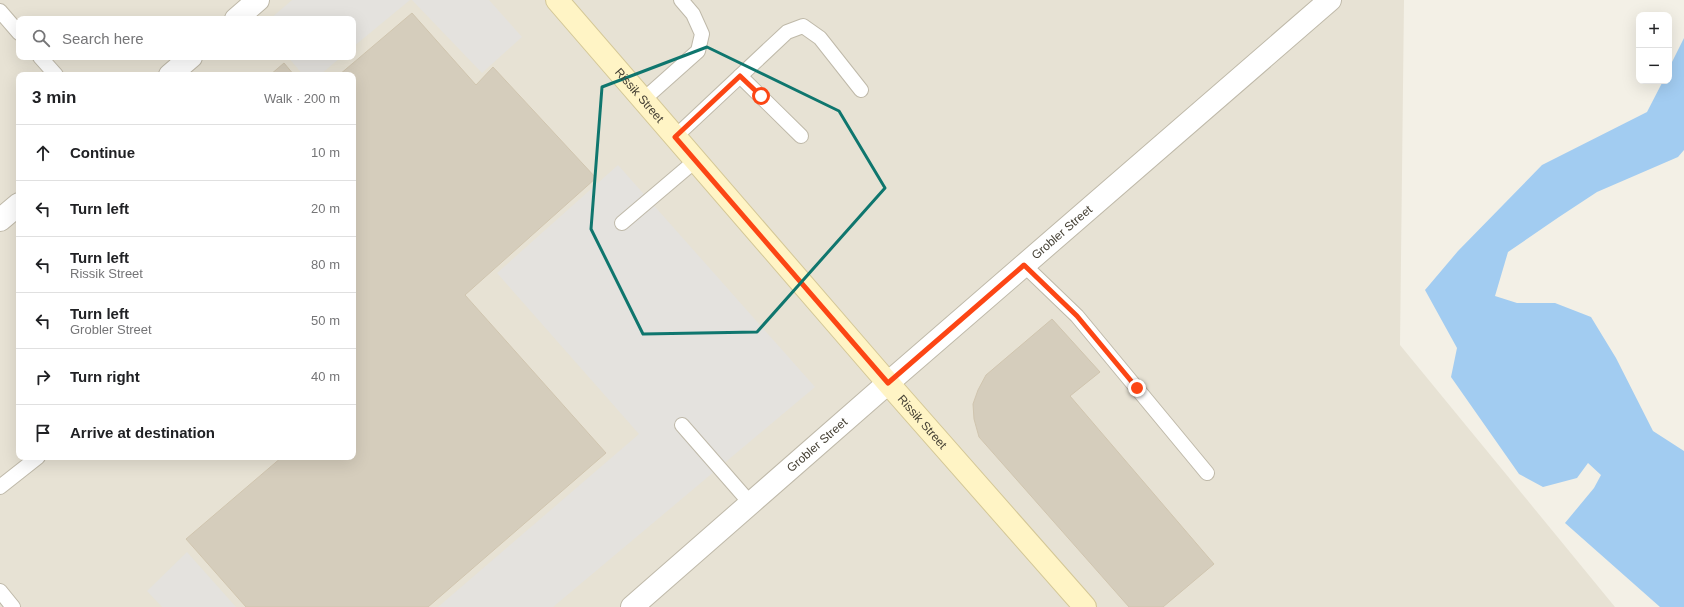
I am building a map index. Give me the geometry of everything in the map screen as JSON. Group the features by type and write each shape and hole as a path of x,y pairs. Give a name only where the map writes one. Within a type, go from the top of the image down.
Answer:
{"main road":[{"name":"Rissik Street","path":"557,0 888,383 1085,607"}],"street":[{"path":"239,16 258,0"},
{"name":"Grobler Street","path":"632,607 1330,0"},
{"path":"174,72 188,60"},
{"path":"0,220 16,207"}],"lane":[{"path":"643,100 698,51 702,34 692,14 681,0"},
{"path":"0,11 16,30"},
{"path":"675,137 787,32 803,26 820,38 860,90"},
{"path":"43,60 53,72"},
{"path":"740,76 801,136"},
{"path":"622,223 695,161"},
{"path":"1024,265 1077,316 1207,473"},
{"path":"682,425 751,504"},
{"path":"0,487 34,460"},
{"path":"0,591 13,607"}],"highlighted area":[{"path":"707,47 839,111 885,188 757,332 643,334 591,229 602,87"}],"shaded area":[{"path":"0,0 1404,0 1400,345 1615,607 0,607"},
{"path":"292,0 410,0 356,45 356,16 273,16"},
{"path":"412,0 489,0 522,37 482,73"},
{"path":"290,60 338,60 324,72 300,72"},
{"path":"618,165 815,387 553,607 438,607 639,434 497,273"},
{"path":"187,552 236,607 162,607 147,591"}],"water":[{"path":"1684,38 1684,150 1678,157 1597,192 1508,252 1495,296 1517,303 1555,303 1591,317 1616,358 1653,431 1684,451 1684,607 1660,607 1565,523 1594,488 1601,475 1588,463 1577,478 1543,487 1519,474 1451,377 1457,348 1425,290 1458,251 1542,165 1647,112 1661,84 1672,84 1672,62"}],"building":[{"path":"412,13 476,85 493,67 596,178 465,295 606,453 428,607 246,607 186,539 278,460 356,460 356,72 343,72"},
{"path":"284,63 292,72 274,72"},
{"path":"1052,319 1100,372 1070,396 1214,564 1163,607 1129,607 979,437 974,419 973,404 986,375"}],"route":[{"path":"761,96 740,76 675,137 888,383 1024,265 1077,316 1137,388"}]}
